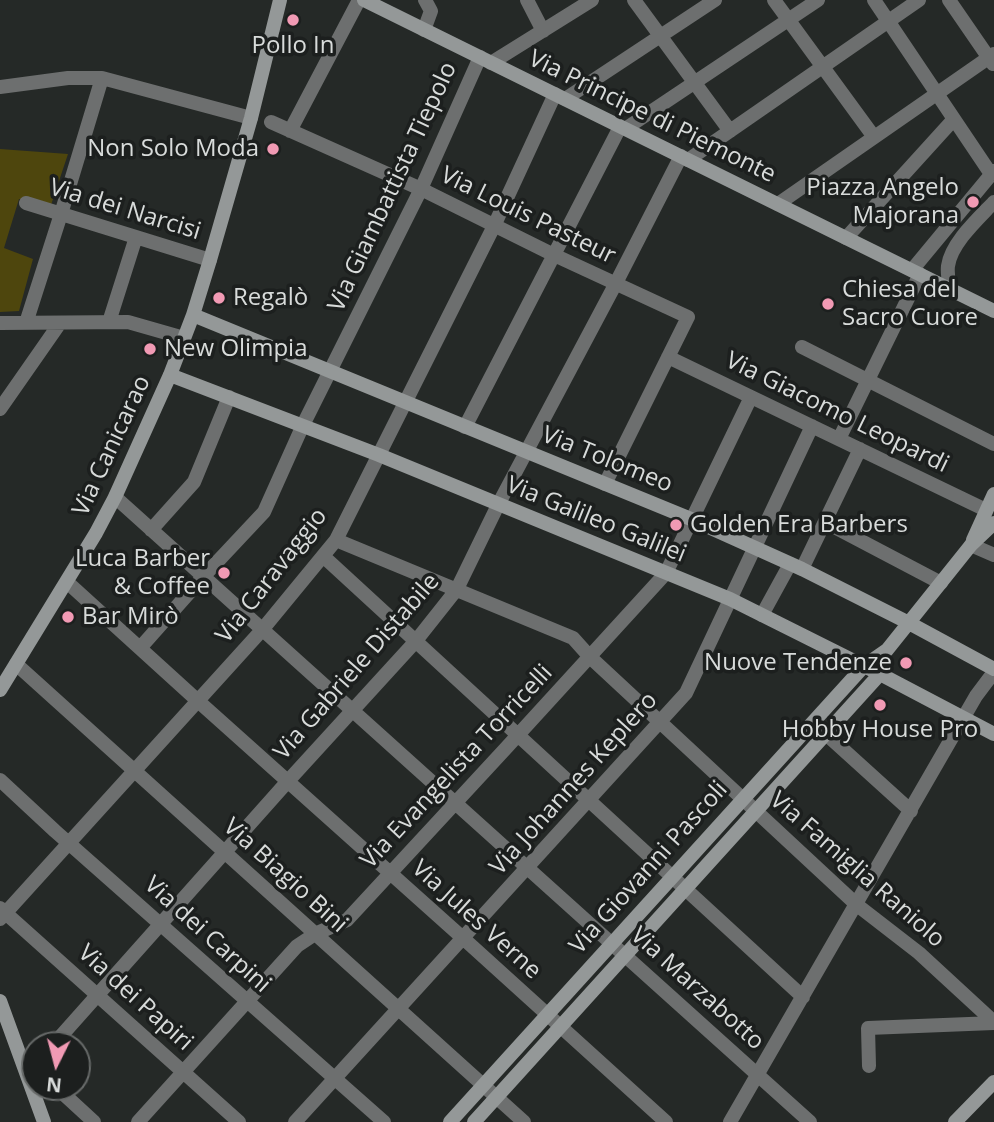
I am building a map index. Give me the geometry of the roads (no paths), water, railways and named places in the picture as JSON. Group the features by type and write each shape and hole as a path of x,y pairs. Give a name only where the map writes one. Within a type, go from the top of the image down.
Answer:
{"street":[{"name":"Via Canicarao","path":"0,690 68,582 115,498 170,375 210,260 251,118 280,0"},
{"path":"424,30 431,11 425,0"},
{"path":"527,0 542,31"},
{"path":"486,60 542,31 592,0"},
{"path":"634,0 730,131"},
{"path":"560,97 715,0"},
{"path":"774,0 874,137"},
{"path":"465,427 623,128 818,0"},
{"path":"839,439 916,272 990,169 874,0"},
{"path":"685,158 730,131 919,0"},
{"path":"778,204 992,59 949,0"},
{"path":"289,131 370,1"},
{"name":"Via Principe di Piemonte","path":"370,1 994,311"},
{"name":"Via Giambattista Tiepolo","path":"140,648 264,512 303,425 486,60"},
{"path":"0,87 68,78 102,78 251,118"},
{"path":"26,323 102,78"},
{"name":"Via Caravaggio","path":"2,913 262,630 336,540 560,97"},
{"path":"846,238 954,119"},
{"name":"Via Louis Pasteur","path":"271,122 688,317 668,357"},
{"name":"Via Gabriele Distabile","path":"65,1031 415,642 457,589 526,451 685,158"},
{"path":"950,289 948,265 956,247 964,234 994,202"},
{"name":"Via dei Narcisi","path":"26,203 210,260"},
{"path":"108,322 136,237"},
{"name":"Via Tolomeo","path":"193,315 691,519 796,566 909,623 994,671"},
{"path":"0,323 128,322 184,338"},
{"path":"0,409 60,323"},
{"path":"802,346 994,444"},
{"path":"605,484 668,357"},
{"name":"Via Giacomo Leopardi","path":"668,357 986,510"},
{"name":"Via Galileo Galilei","path":"170,375 379,455 730,599 994,734"},
{"path":"151,530 194,481 229,397"},
{"name":"Via Evangelista Torricelli","path":"138,1122 297,946 315,934 346,920 666,573 751,397"},
{"name":"Via Johannes Keplero","path":"295,1122 686,693 812,426"},
{"path":"762,615 825,522 860,449"},
{"path":"994,494 971,545 994,555"},
{"name":"Via Marzabotto","path":"115,498 810,1122"},
{"path":"825,522 941,583"},
{"name":"Via Giovanni Pascoli","path":"450,1122 864,666 887,650 971,545 994,523"},
{"name":"Via Famiglia Raniolo","path":"336,540 573,638 755,812 857,905 919,953 994,1022"},
{"path":"323,556 803,997"},
{"name":"Via Jules Verne","path":"68,582 666,1122"},
{"name":"Via Giovanni Pascoli","path":"474,1122 880,674 887,650"},
{"name":"Via Biagio Bini","path":"16,664 524,1122"},
{"path":"730,1122 976,696 994,671"},
{"path":"826,734 911,811"},
{"name":"Via dei Carpini","path":"0,780 384,1122"},
{"name":"Via dei Papiri","path":"2,913 239,1122"},
{"path":"0,1001 21,1045"},
{"path":"869,1066 868,1028 994,1022"},
{"path":"955,1122 994,1083"},
{"path":"39,1101 44,1122"},
{"path":"71,1101 94,1122"}],"place":[{"name":"Pollo In","path":"293,20"},
{"name":"Non Solo Moda","path":"273,149"},
{"name":"Piazza Angelo Majorana","path":"973,202"},
{"name":"Regalò","path":"219,298"},
{"name":"Chiesa del Sacro Cuore","path":"828,304"},
{"name":"New Olimpia","path":"150,349"},
{"name":"Golden Era Barbers","path":"676,525"},
{"name":"Luca Barber & Coffee","path":"224,573"},
{"name":"Bar Mirò","path":"68,617"},
{"name":"Nuove Tendenze","path":"906,663"},
{"name":"Hobby House Pro","path":"880,705"}]}
